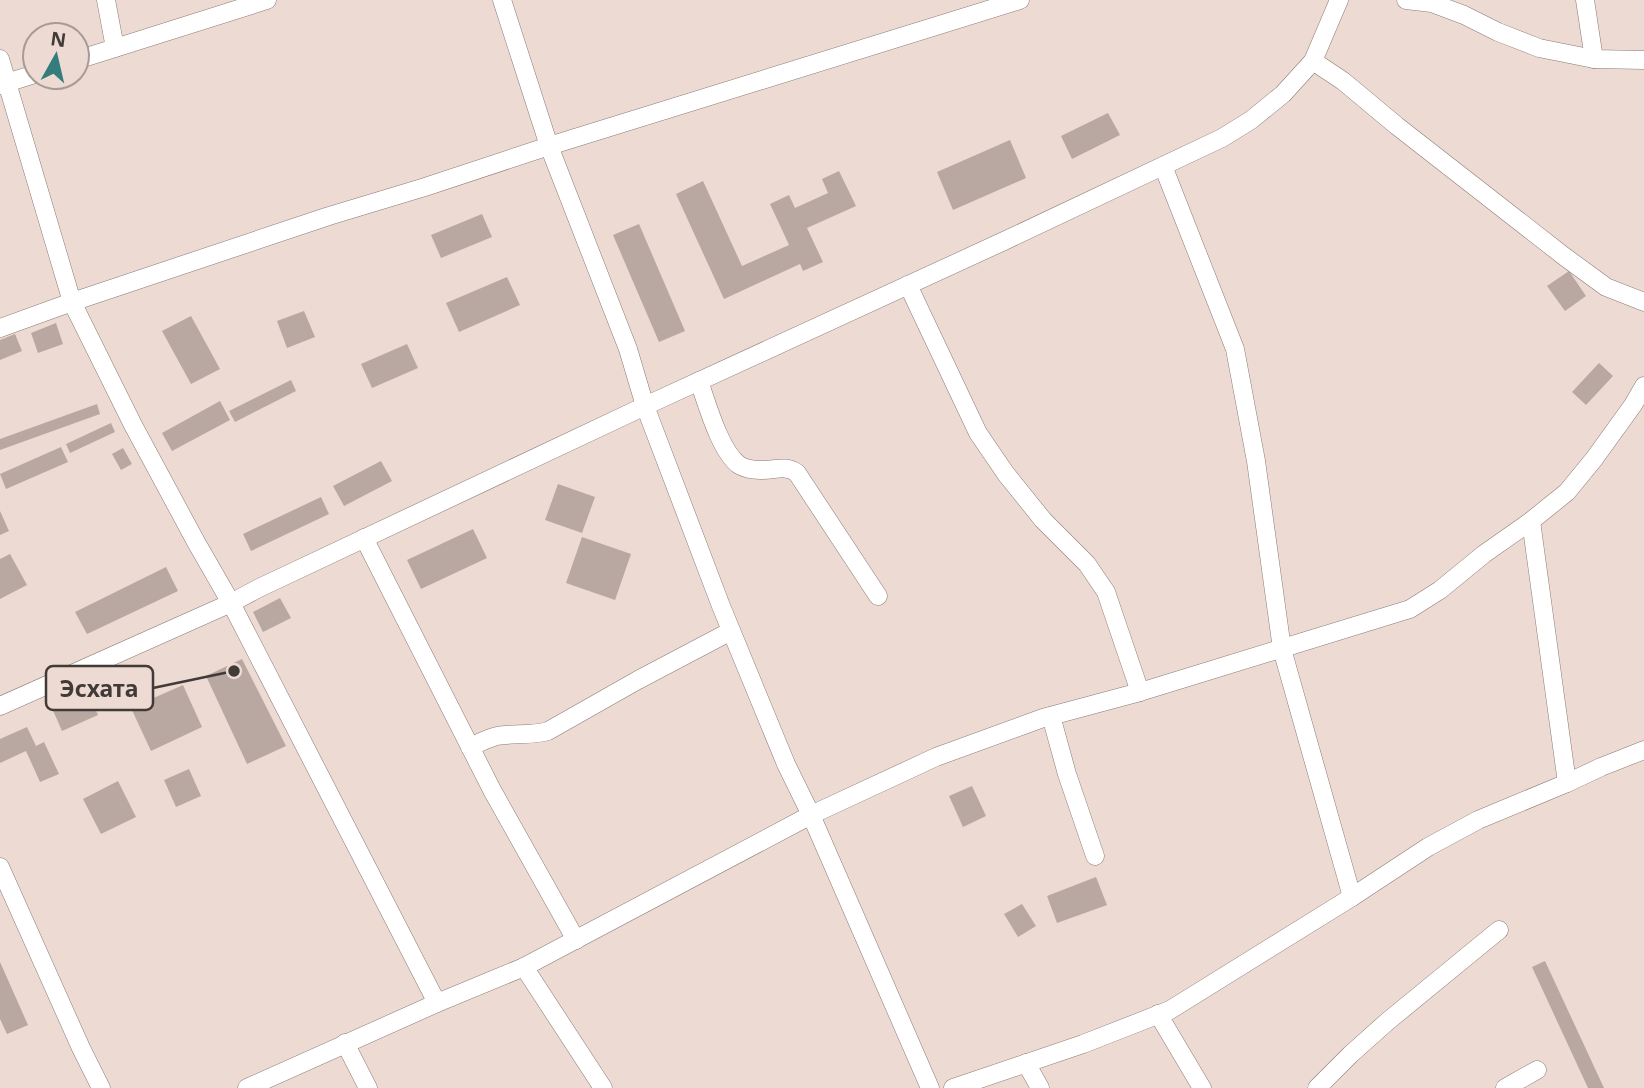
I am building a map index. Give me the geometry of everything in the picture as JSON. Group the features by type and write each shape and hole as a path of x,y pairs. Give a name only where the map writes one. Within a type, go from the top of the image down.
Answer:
{"street":[{"path":"106,0 115,48"},
{"path":"91,56 267,0"},
{"path":"502,0 549,146 628,349 645,406 731,632 786,764 811,815 930,1088"},
{"path":"0,328 329,216 1017,0"},
{"path":"0,706 231,603 645,406 1222,138 1251,120 1283,94 1313,61 1339,0"},
{"path":"1405,0 1432,3 1539,48 1594,59 1644,60"},
{"path":"1585,0 1594,59"},
{"path":"0,59 4,84 72,302 133,425 231,603 437,1003"},
{"path":"1313,61 1343,81 1397,126 1606,287 1644,302"},
{"path":"4,84 21,79"},
{"path":"1163,166 1235,349 1256,461 1282,649 1352,897"},
{"path":"908,285 978,433 1013,484 1043,520 1087,564 1106,592 1140,692"},
{"path":"699,381 730,456 747,469 764,471 781,467 797,473 878,596"},
{"path":"247,1088 524,967 811,815 936,757 1051,716 1140,692 1410,609 1440,590 1567,492 1602,448 1644,386"},
{"path":"1531,521 1567,783"},
{"path":"364,538 492,790 576,940"},
{"path":"470,747 495,736 536,735 548,731 731,632"},
{"path":"1051,716 1067,774 1095,856"},
{"path":"953,1088 1083,1044 1170,1010 1428,847 1478,820 1644,750"},
{"path":"0,867 101,1088"},
{"path":"1317,1088 1388,1021 1499,930"},
{"path":"524,967 603,1088"},
{"path":"1158,1014 1202,1088"},
{"path":"345,1044 368,1088"},
{"path":"1026,1063 1040,1088"},
{"path":"1512,1086 1537,1070"}],"building":[{"path":"1108,113 1120,135 1072,159 1061,136"},
{"path":"1010,140 1026,178 953,210 937,172"},
{"path":"839,171 856,206 807,228 823,262 803,271 800,264 724,299 676,194 703,181 742,266 789,245 770,204 789,195 795,208 828,193 822,179"},
{"path":"482,214 492,237 441,258 431,235"},
{"path":"639,224 685,331 659,342 613,235"},
{"path":"1569,271 1586,296 1565,311 1547,286"},
{"path":"507,277 520,305 459,332 446,303"},
{"path":"304,311 315,337 287,348 277,321"},
{"path":"191,316 220,369 191,384 162,331"},
{"path":"56,323 63,344 38,353 31,333"},
{"path":"15,334 22,351 0,360 0,340"},
{"path":"407,344 418,368 372,388 361,364"},
{"path":"1599,363 1613,376 1586,405 1572,392"},
{"path":"291,380 296,391 235,422 229,411"},
{"path":"220,401 230,420 172,451 162,433"},
{"path":"97,404 100,414 0,450 0,439"},
{"path":"111,423 115,432 70,453 66,444"},
{"path":"61,447 68,462 6,489 0,474"},
{"path":"123,448 132,464 121,470 112,454"},
{"path":"381,461 392,481 344,506 333,486"},
{"path":"558,484 595,497 582,533 545,520"},
{"path":"321,497 329,514 251,551 243,534"},
{"path":"0,511 9,531 0,535"},
{"path":"473,529 487,558 421,589 407,560"},
{"path":"582,537 631,554 615,600 566,583"},
{"path":"10,554 27,585 0,599 0,559"},
{"path":"166,567 178,591 87,634 75,612"},
{"path":"280,598 291,618 263,632 253,612"},
{"path":"242,659 286,746 247,764 206,676"},
{"path":"84,684 98,715 62,731 48,699"},
{"path":"183,685 202,727 151,751 131,708"},
{"path":"27,727 36,746 44,742 59,774 40,782 26,751 0,763 0,739"},
{"path":"189,769 201,796 176,807 164,780"},
{"path":"118,781 136,817 101,834 83,799"},
{"path":"972,786 986,816 963,827 949,796"},
{"path":"1096,877 1107,905 1057,923 1047,896"},
{"path":"1022,904 1036,926 1018,937 1004,914"},
{"path":"1545,961 1604,1088 1588,1088 1532,967"},
{"path":"0,962 28,1025 7,1034 0,1019"}],"place":[{"name":"Эсхата","path":"234,671"}]}
